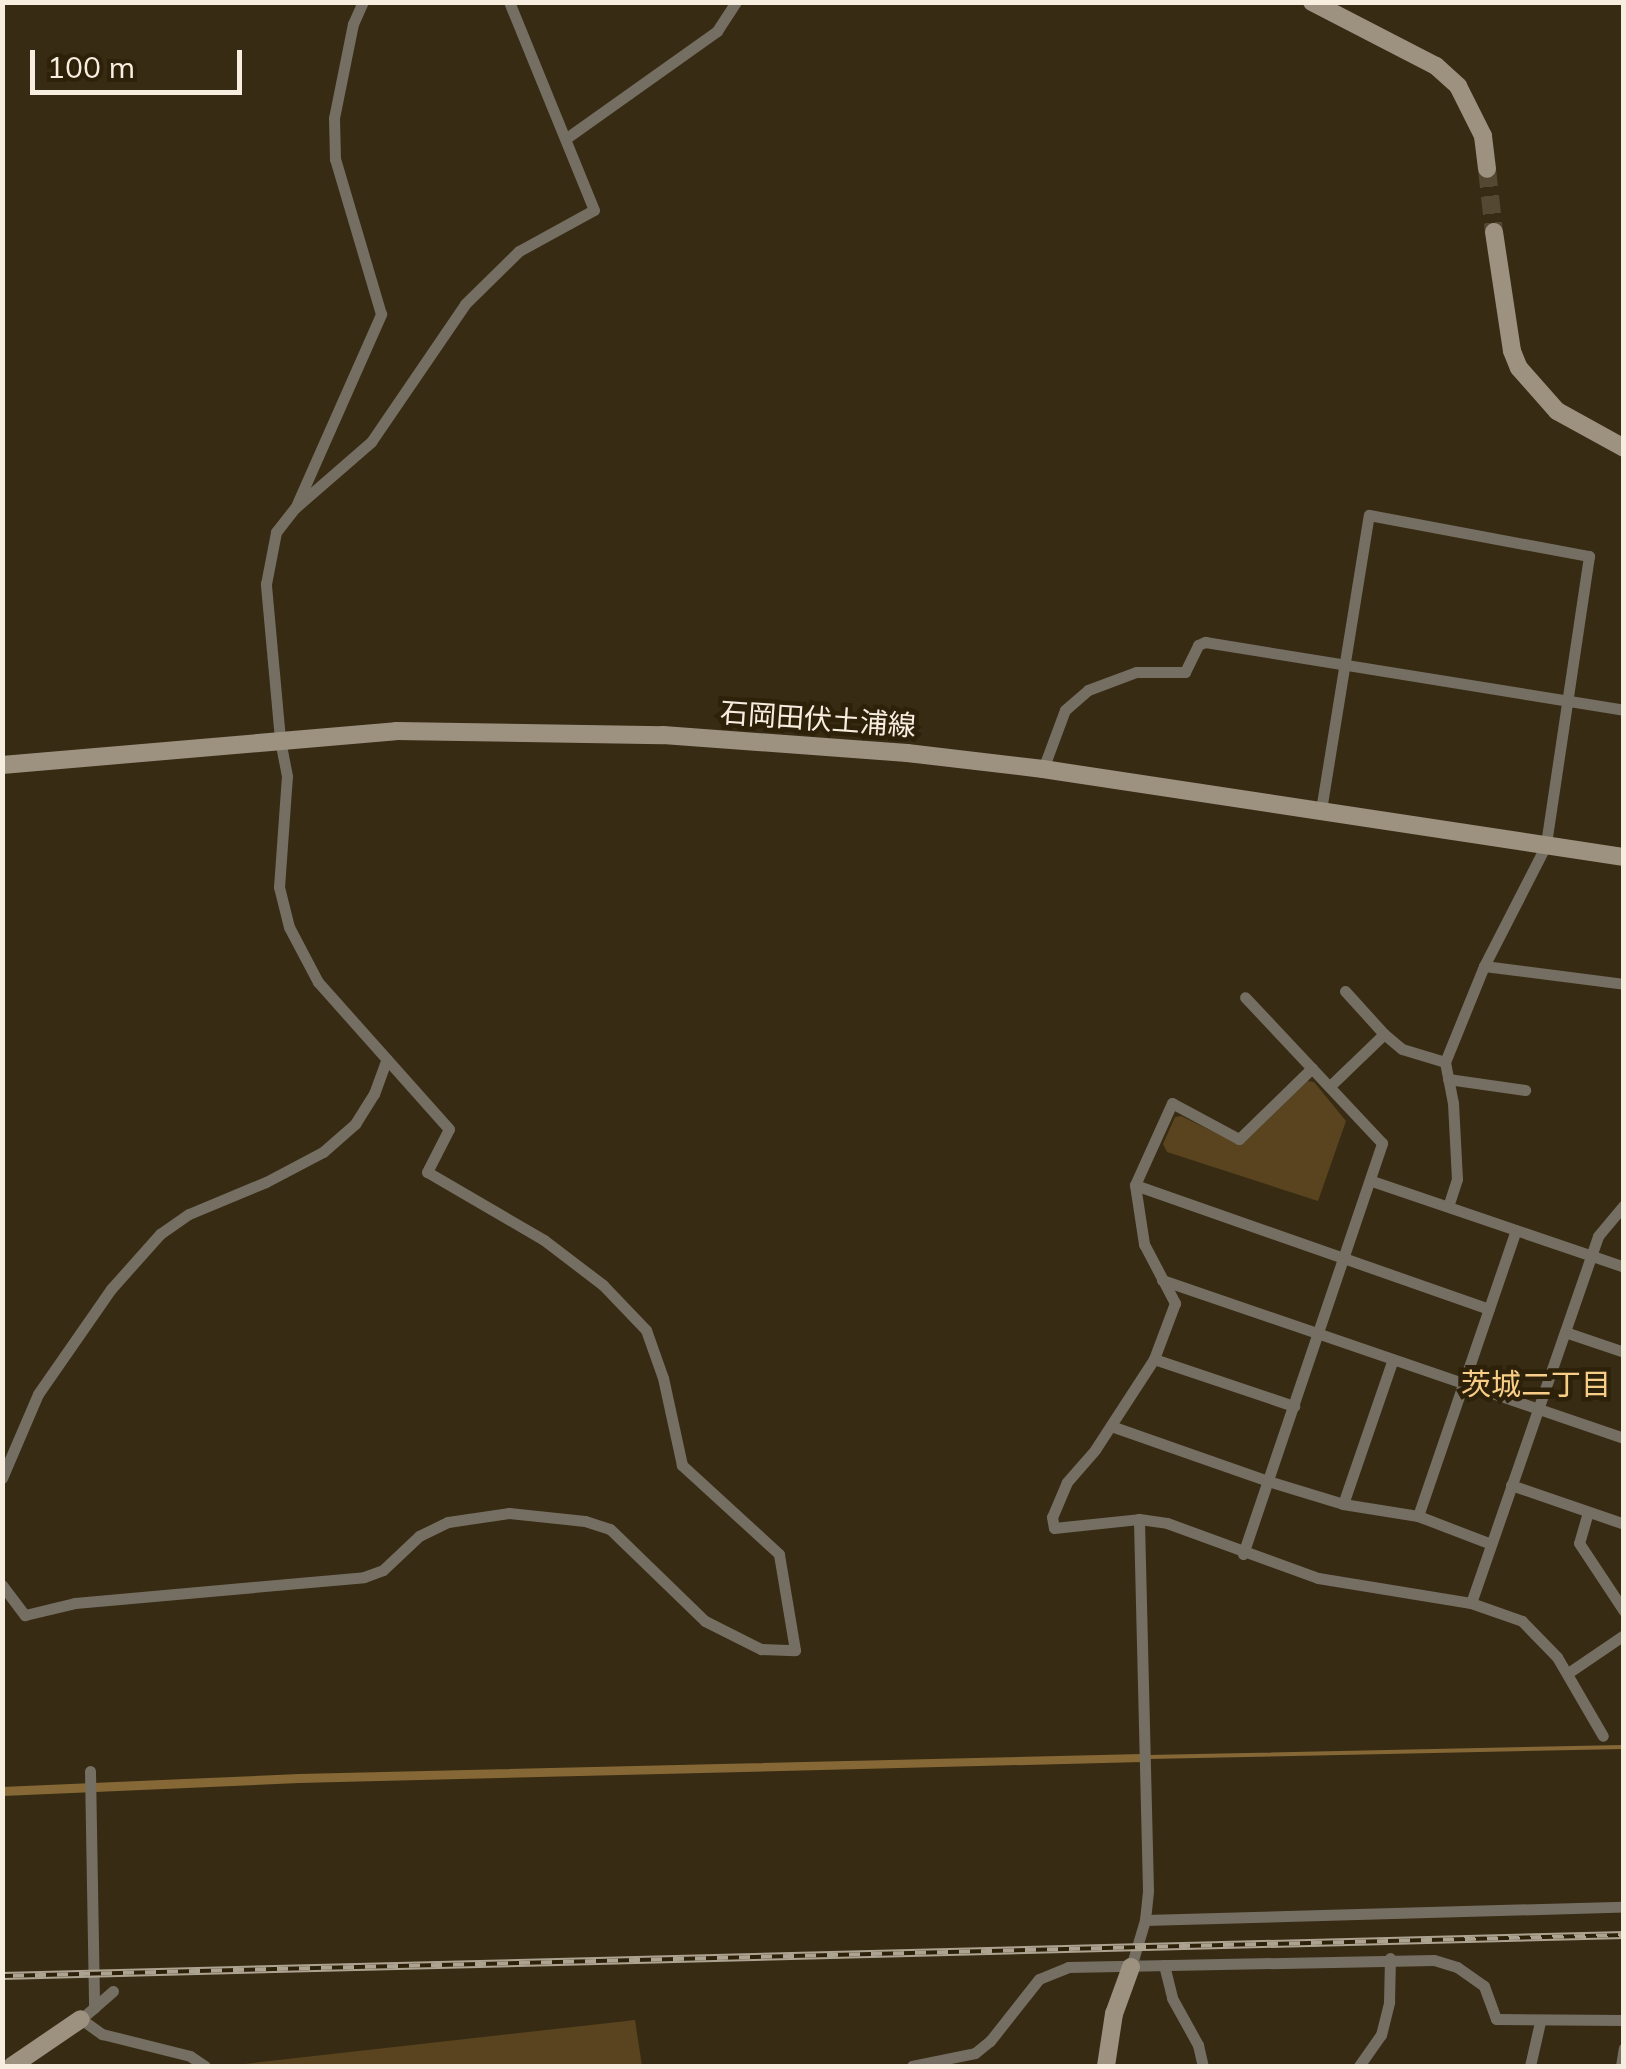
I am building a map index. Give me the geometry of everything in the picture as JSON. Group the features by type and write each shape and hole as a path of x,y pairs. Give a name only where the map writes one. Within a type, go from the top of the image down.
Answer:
{"main road":[{"path":"1312,2 1436,66 1458,86 1480,126 1487,169"},
{"path":"1494,232 1512,351 1519,368 1557,411 1624,448"},
{"name":"石岡田伏土浦線","path":"2,765 396,731 663,736 906,752 1624,857"},
{"path":"1106,2066 1114,2014 1131,1968"},
{"path":"12,2066 87,2014"}],"street":[{"path":"295,508 381,314 335,160 334,118 353,24 363,2"},
{"path":"2,1585 24,1615 75,1603 364,1577 383,1570 420,1536 448,1522 509,1513 585,1521 610,1529 705,1621 761,1649 794,1650 779,1554 682,1465 663,1378 646,1330 603,1285 544,1240 427,1172 449,1129 318,982 289,927 279,886 288,776 280,739 266,584 276,532 295,508 371,442 465,304 518,251 594,210 510,2"},
{"path":"568,138 717,31 736,2"},
{"path":"1321,810 1369,514 1590,556 1546,846 1484,966 1445,1062 1458,1179 1448,1206"},
{"path":"1043,770 1065,710 1088,690 1136,672 1186,672 1198,645 1206,642 1624,710"},
{"path":"1484,966 1624,984"},
{"path":"1345,992 1402,1049 1445,1062"},
{"path":"1243,1554 1382,1143 1246,996"},
{"path":"1330,1086 1384,1034"},
{"path":"2,1478 38,1394 111,1289 160,1234 189,1214 266,1182 323,1152 356,1124 374,1094 387,1059"},
{"path":"1312,1068 1238,1138 1172,1104 1135,1185 1144,1244 1175,1304 1154,1359 1067,1482 1052,1516 1054,1528 1139,1519 1168,1523 1243,1554 1318,1578 1472,1603 1522,1620 1543,1638 1568,1673 1603,1736"},
{"path":"1448,1078 1525,1090"},
{"path":"1372,1181 1624,1267"},
{"path":"1135,1185 1489,1310"},
{"path":"1472,1603 1591,1256 1608,1221 1624,1205"},
{"path":"1418,1516 1516,1230"},
{"path":"1162,1280 1624,1438"},
{"path":"1565,1332 1624,1352"},
{"path":"1154,1359 1294,1406"},
{"path":"1343,1504 1393,1360"},
{"path":"1110,1426 1268,1481 1343,1504 1418,1516 1491,1544"},
{"path":"1512,1484 1624,1524"},
{"path":"1588,1512 1579,1543 1624,1611"},
{"path":"1131,1968 1145,1920 1146,1776 1139,1519"},
{"path":"1568,1673 1624,1635"},
{"path":"90,1775 87,2014 102,2034 190,2056 206,2066"},
{"path":"1145,1920 1624,1907"},
{"path":"1359,2066 1381,2034 1389,2002 1390,1958"},
{"path":"912,2066 975,2053 1039,1979 1068,1967 1434,1960 1457,1967 1484,1986 1496,2018 1540,2022 1624,2020"},
{"path":"1164,1966 1172,1998 1198,2046 1203,2066"},
{"path":"87,2014 113,1990"},
{"path":"1530,2066 1540,2022"},
{"path":"1621,2066 1624,2048"}],"shaded area":[{"path":"1307,1081 1314,1082 1346,1121 1318,1201 1167,1152 1163,1144 1175,1117 1181,1116 1241,1145"},
{"path":"1142,1754 1143,1762 299,1783 3,1796 2,1787 299,1774"},
{"path":"635,2020 642,2066 226,2066"}],"waterway":[{"path":"1148,1757 1624,1747"}],"tunnel":[{"path":"1487,169 1494,232"}],"railway":[{"path":"2,1976 1624,1935"}],"district":[{"name":"茨城二丁目","path":"1536,1384"}]}
